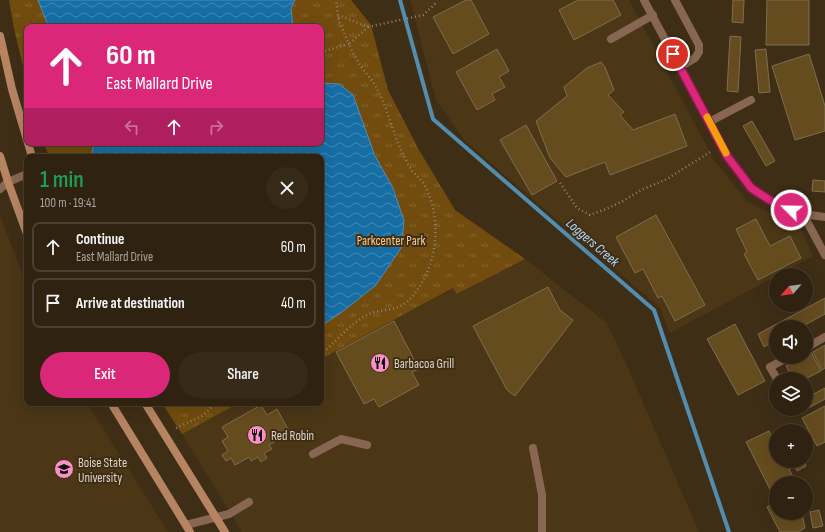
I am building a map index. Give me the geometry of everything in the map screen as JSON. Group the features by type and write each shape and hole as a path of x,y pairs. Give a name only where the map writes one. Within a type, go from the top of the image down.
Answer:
{"main road":[{"path":"0,36 12,89 24,131"},
{"path":"0,156 4,182 24,227"},
{"path":"113,406 188,529"},
{"path":"147,406 225,532"}],"street":[{"path":"644,0 727,156 751,188 779,206 803,214 825,217"},
{"path":"675,0 699,45 699,52 695,58 680,67"},
{"path":"611,39 653,15"},
{"path":"709,122 751,100"},
{"path":"0,189 4,182 24,175"},
{"path":"803,214 825,255"},
{"path":"813,344 825,337"},
{"path":"773,372 770,367 776,364"},
{"path":"314,454 341,439 367,444"},
{"path":"533,448 542,495 542,532"},
{"path":"188,529 216,517 228,514 249,502"}],"path":[{"path":"324,352 364,316 381,310 402,306 408,302 417,291 428,269 433,254 435,238 435,221 427,188 410,168 378,89 360,65 340,26 336,0"},
{"path":"324,51 349,44 368,27 423,15 436,3"},
{"path":"338,17 342,16 368,27"},
{"path":"560,183 577,208 590,215 606,209 641,190 667,179 710,152"},
{"path":"176,428 202,416 213,406"}],"shaded area":[{"path":"410,0 629,0 714,160 747,201 801,230 813,256 791,268 769,268 769,280 670,333 660,308 464,140 436,100"},
{"name":"Boise State University","path":"0,216 24,277 24,406 89,406 168,532 0,532"},
{"path":"525,259 607,323 699,532 242,532 182,434 233,406 324,406 324,357 454,288 458,294"}],"green space":[{"name":"Parkcenter Park","path":"9,0 351,0 371,25 388,90 419,150 455,210 525,259 457,294 453,288 324,357 324,154 48,154 45,146 324,146 324,24 24,24 24,71"},
{"path":"164,406 233,406 182,434"}],"water":[{"path":"38,0 295,0 291,8 293,24 47,23"},
{"path":"324,83 339,84 353,95 375,156 393,188 404,221 401,248 376,285 342,312 324,324 324,154 92,154 93,146 324,146"}],"building":[{"path":"466,0 471,0 489,34 453,54 433,17"},
{"path":"578,0 613,0 621,15 574,40 559,10"},
{"path":"733,0 744,0 743,23 732,22"},
{"path":"767,0 809,0 809,45 766,45"},
{"path":"730,36 741,37 738,92 727,91"},
{"path":"497,49 509,71 499,77 505,87 492,94 495,100 477,110 456,72"},
{"path":"766,49 770,92 759,93 755,50"},
{"path":"809,54 825,106 825,131 795,140 772,66"},
{"path":"601,62 605,67 614,90 608,95 624,112 620,115 633,130 675,114 687,146 610,175 605,162 566,177 550,158 536,121 567,96 564,87 587,68"},
{"path":"752,121 775,161 766,166 743,126"},
{"path":"526,125 557,181 532,195 500,140"},
{"path":"813,180 825,181 825,192 812,191"},
{"path":"656,215 705,305 675,321 662,296 658,298 643,269 635,273 616,237"},
{"path":"756,219 770,246 790,236 801,258 781,268 769,268 769,274 758,280 744,254 747,252 736,229"},
{"path":"548,287 560,310 573,320 515,396 507,390 473,326"},
{"path":"825,298 825,314 813,320 784,320 799,312 813,312 813,304"},
{"path":"394,321 419,369 412,372 419,385 379,407 374,399 364,404 336,352"},
{"path":"735,324 765,381 738,395 707,339"},
{"path":"769,328 769,344 764,347 758,334"},
{"path":"825,345 825,368 822,370 813,352"},
{"path":"813,356 821,371 813,375 813,372 789,372 786,366 790,364 813,364"},
{"path":"825,388 825,399 813,406 813,394"},
{"name":"Red Robin","path":"262,406 267,415 277,409 290,433 269,445 272,449 264,453 267,458 261,462 258,457 251,461 249,457 235,465 231,458 226,461 222,455 228,451 222,441 228,437 222,427"},
{"path":"825,406 825,442 817,446 813,439 813,424 805,424 802,418 806,416 813,416 813,412"},
{"path":"769,431 769,468 788,468 792,476 769,476 769,487 746,442"},
{"path":"796,468 802,468 797,471"},
{"path":"819,510 823,526 813,528 812,520 813,520 813,511"},
{"path":"774,520 803,520 805,528 798,532 780,532"}],"waterway":[{"name":"Loggers Creek","path":"400,0 433,119 654,310 729,532"}],"slow traffic":[{"path":"707,117 726,153"}],"place":[{"name":"Barbacoa Grill","path":"380,363"},
{"name":"Red Robin","path":"257,435"},
{"name":"Boise State University","path":"64,469"}],"route":[{"path":"673,54 727,156 751,188 779,206 791,210"}]}
